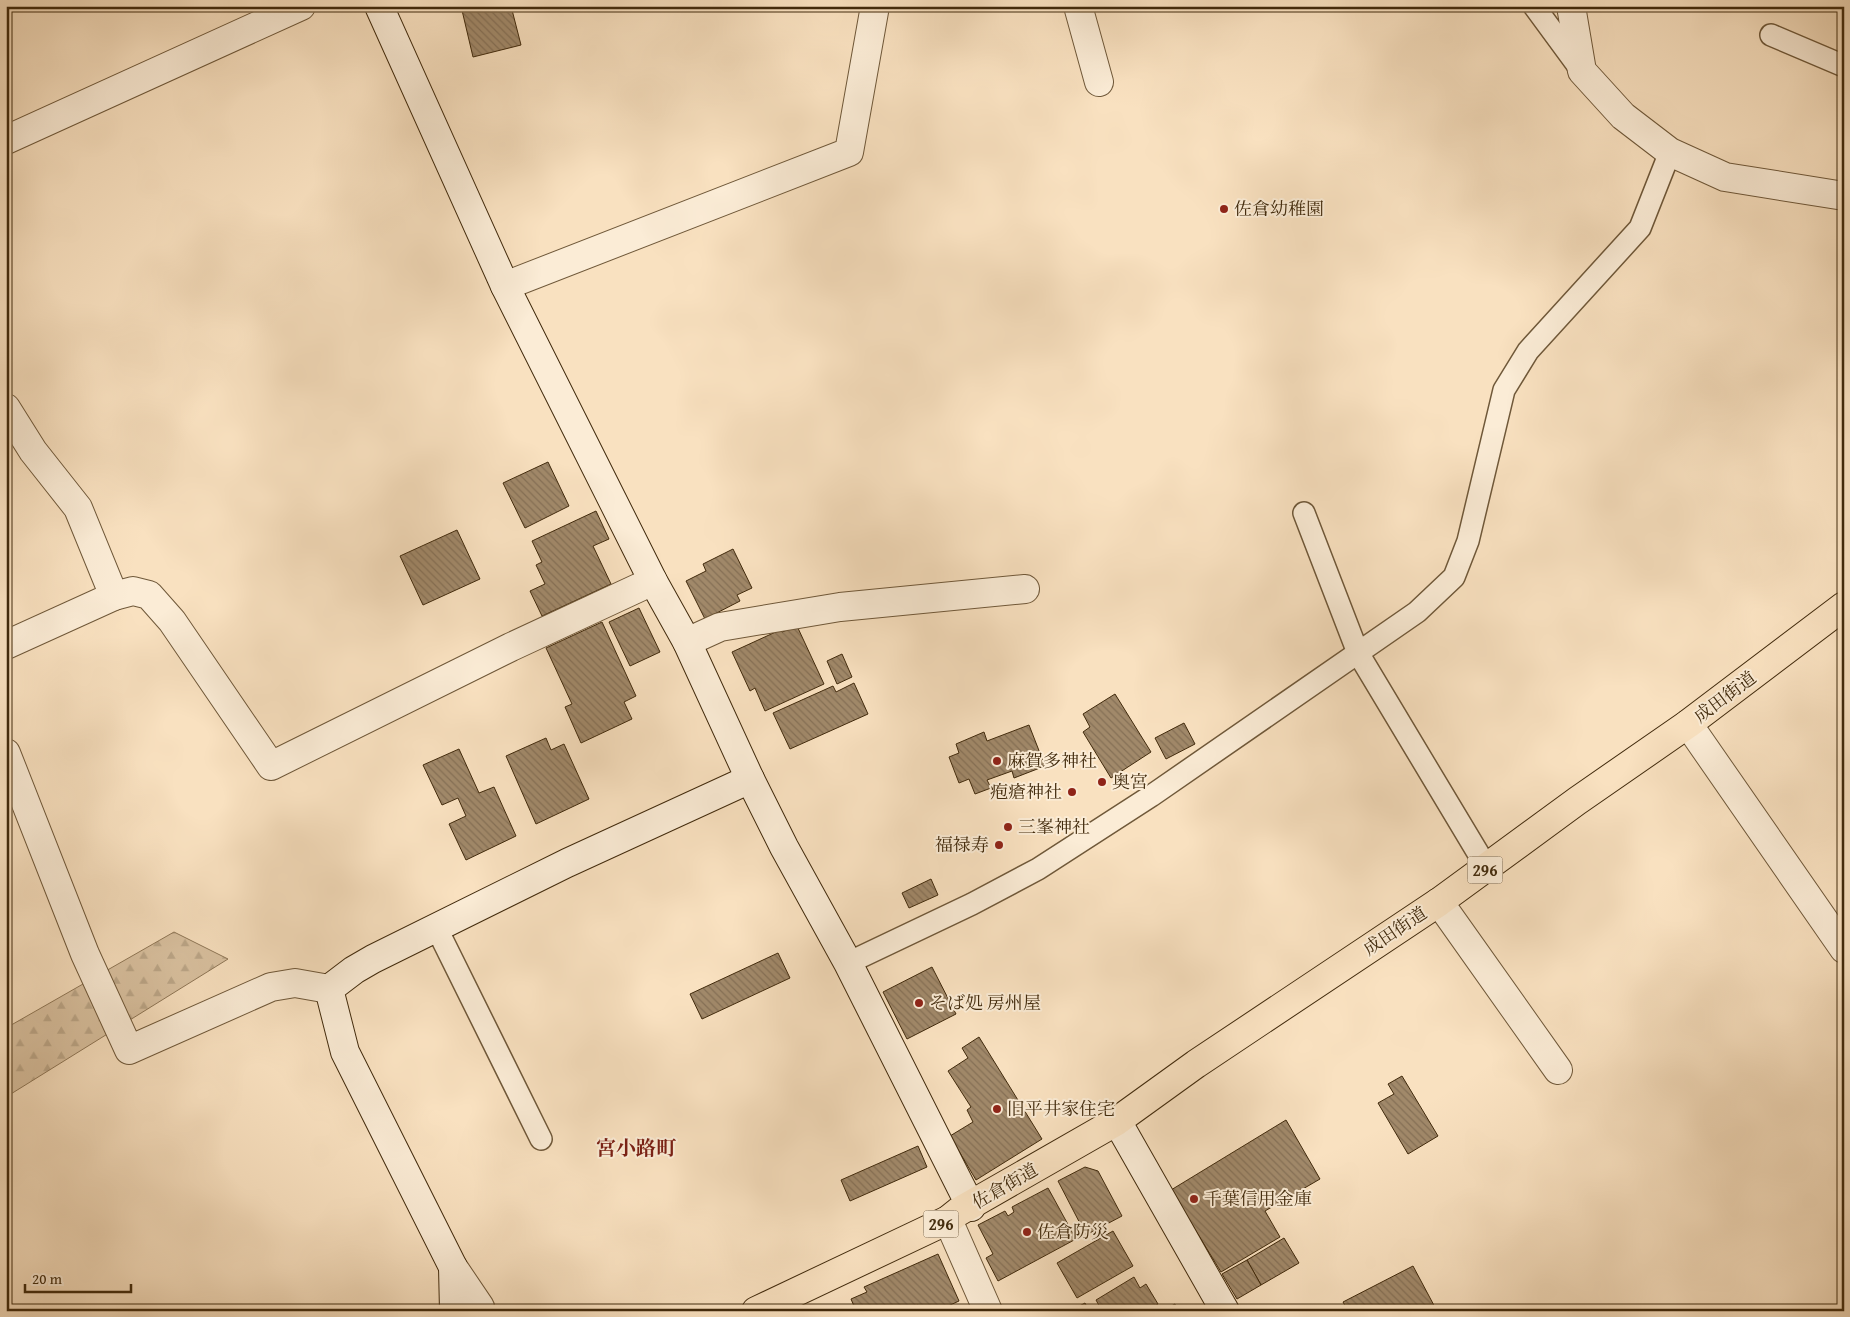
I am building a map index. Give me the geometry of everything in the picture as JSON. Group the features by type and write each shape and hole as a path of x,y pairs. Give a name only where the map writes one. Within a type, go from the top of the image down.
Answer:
{"highway":[{"name":"成田街道","path":"1117,1121 1196,1064 1487,868 1577,801 1688,724 1844,606"},
{"name":"佐倉街道","path":"756,1311 959,1213 1117,1121"}],"street":[{"path":"6,140 301,6"},
{"path":"379,6 505,286 653,581 687,642 750,779 784,847 848,963 959,1213 988,1311"},
{"path":"505,286 850,152 875,6"},
{"path":"1078,6 1099,82"},
{"path":"1571,6 1582,71 1623,116 1670,152 1725,177 1844,196"},
{"path":"6,408 33,451 78,508 114,596"},
{"path":"6,645 114,596 133,591 150,595 172,621 272,766 512,647 653,581"},
{"path":"687,642 720,627 840,607 1025,589"},
{"path":"1688,724 1844,949"},
{"path":"6,753 85,954 128,1050 271,987 296,983 329,989 354,970 567,863 750,779"},
{"path":"1439,902 1558,1070"},
{"path":"329,989 346,1052 453,1266 480,1307 480,1311"},
{"path":"1117,1121 1224,1311"},
{"path":"453,1266 454,1311"}],"lane":[{"path":"1534,6 1582,71"},
{"path":"1771,35 1844,66"},
{"path":"848,963 972,904 1038,869 1151,796 1417,612 1454,577 1468,541 1504,390 1528,351 1640,228 1670,152"},
{"path":"1304,513 1358,653 1487,868"},
{"path":"437,929 541,1139"}],"green space":[{"path":"174,932 228,959 6,1097 6,1028"}],"building":[{"path":"461,6 511,6 521,45 473,57"},
{"path":"548,462 569,506 525,528 503,483"},
{"path":"596,511 609,539 593,546 611,584 542,616 530,591 545,584 536,565 542,562 532,541"},
{"path":"457,530 480,579 423,605 400,556"},
{"path":"733,549 752,588 737,595 740,601 705,619 686,581 706,571 703,564"},
{"path":"639,608 660,652 630,666 609,622"},
{"path":"602,622 636,696 624,702 632,719 581,743 565,707 572,704 546,648"},
{"path":"797,626 824,684 765,711 755,688 750,691 732,652 780,630 782,632"},
{"path":"842,654 852,677 837,684 827,661"},
{"path":"854,683 868,714 790,749 773,713 833,686 836,692"},
{"path":"1115,694 1151,752 1111,778 1083,732 1090,727 1083,714"},
{"path":"1184,723 1195,744 1166,759 1155,738"},
{"name":"麻賀多神社","path":"1029,725 1045,766 1014,778 1012,771 987,780 991,788 975,794 969,779 959,783 949,757 959,753 956,744 984,732 987,741"},
{"path":"546,738 551,750 564,744 589,799 536,824 506,756"},
{"path":"459,749 479,793 494,787 516,836 466,860 449,824 466,816 458,798 442,805 423,765"},
{"path":"931,879 938,895 909,908 902,893"},
{"path":"778,953 790,978 702,1019 690,994"},
{"name":"そば処 房州屋","path":"932,967 956,1014 907,1039 883,992"},
{"name":"旧平井家住宅","path":"979,1037 1042,1139 976,1180 950,1136 973,1122 967,1110 971,1107 948,1071 968,1058 962,1048"},
{"path":"1402,1076 1438,1136 1408,1154 1378,1103 1394,1094 1388,1084"},
{"path":"1286,1120 1320,1179 1265,1211 1280,1237 1221,1272 1171,1190"},
{"path":"918,1146 927,1167 850,1201 841,1180"},
{"path":"1085,1167 1098,1171 1122,1216 1086,1235 1058,1181"},
{"name":"佐倉防災","path":"1048,1188 1076,1239 998,1281 986,1258 993,1254 978,1225 1005,1211 1008,1216 1014,1212 1012,1207"},
{"path":"1113,1231 1133,1266 1077,1298 1057,1263"},
{"path":"1284,1238 1299,1263 1261,1285 1247,1260"},
{"path":"938,1254 959,1301 937,1311 921,1311 918,1305 906,1311 894,1311 892,1308 887,1311 870,1311 868,1308 856,1311 851,1299 867,1292 864,1287"},
{"path":"1247,1260 1261,1285 1237,1299 1222,1274"},
{"path":"1413,1266 1437,1311 1348,1311 1343,1302"},
{"path":"1134,1277 1140,1288 1146,1284 1158,1304 1147,1311 1102,1311 1096,1300"},
{"path":"1085,1303 1089,1311 1070,1311"},
{"path":"1175,1304 1178,1311 1162,1311"}],"place":[{"name":"佐倉幼稚園","path":"1224,209"},
{"name":"麻賀多神社","path":"997,761"},
{"name":"奥宮","path":"1102,782"},
{"name":"疱瘡神社","path":"1072,792"},
{"name":"三峯神社","path":"1008,827"},
{"name":"福禄寿","path":"999,845"},
{"name":"そば処 房州屋","path":"919,1003"},
{"name":"旧平井家住宅","path":"997,1109"},
{"name":"千葉信用金庫","path":"1194,1199"},
{"name":"佐倉防災","path":"1027,1232"}],"district":[{"name":"宮小路町","path":"636,1148"}]}
